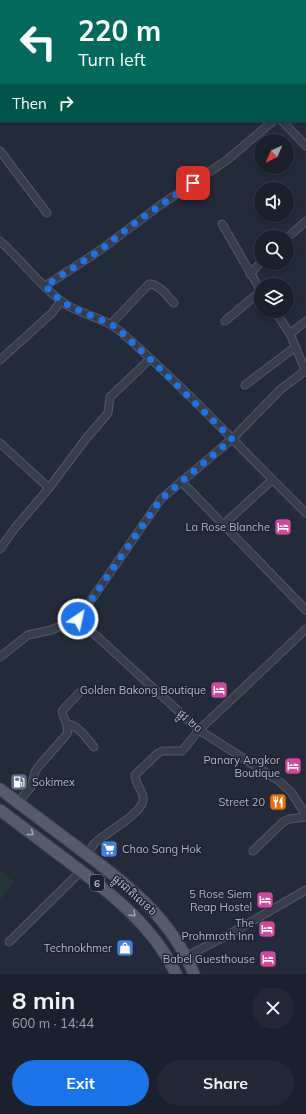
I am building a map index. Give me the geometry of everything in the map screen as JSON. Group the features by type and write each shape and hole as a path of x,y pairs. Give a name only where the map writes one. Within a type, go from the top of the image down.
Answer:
{"main road":[{"name":"ផ្លូវជាតិលេខ៦","path":"0,789 131,888 172,932 187,956 194,974"},
{"name":"ផ្លូវជាតិលេខ៦","path":"0,810 121,903 148,930 166,955 176,974"}],"street":[{"path":"45,286 99,251 159,206 227,160 272,122"},
{"path":"283,122 306,146"},
{"path":"0,151 47,213"},
{"path":"294,232 306,221"},
{"path":"222,224 254,280"},
{"path":"0,241 61,301 73,308 111,324 150,359 306,513"},
{"path":"250,274 254,270"},
{"path":"111,324 149,284 157,286 174,303"},
{"path":"225,321 254,297"},
{"path":"0,360 52,312 61,301"},
{"path":"0,657 28,636 51,630 78,619 161,499 232,439 281,389 306,371 294,348 290,334 280,318"},
{"path":"290,334 306,321"},
{"path":"245,385 294,348"},
{"path":"0,549 15,528 49,488 85,440 108,413 110,397 150,359"},
{"path":"0,443 49,488"},
{"path":"224,524 272,480"},
{"path":"181,481 306,610"},
{"name":"ផ្លូវ ២០","path":"78,619 199,730 279,781 291,792 306,816"},
{"path":"87,854 94,844 132,815 143,803 143,795 135,780 135,775 162,751 182,751 199,730 306,629"},
{"path":"18,802 31,787 38,767 67,734 69,729 68,724 62,714 62,711 78,693"},
{"path":"68,724 81,731 94,747"},
{"path":"253,851 283,822 289,819 306,816"},
{"path":"9,942 81,871"},
{"path":"187,956 228,936 306,890"}],"shaded area":[{"path":"0,870 14,882 0,900"}],"place":[{"name":"La Rose Blanche","path":"283,527"},
{"name":"Golden Bakong Boutique","path":"219,690"},
{"name":"Panary Angkor Boutique","path":"293,766"},
{"name":"Sokimex","path":"19,782"},
{"name":"Street 20","path":"278,802"},
{"name":"Chao Sang Hok","path":"109,849"},
{"name":"5 Rose Siem Reap Hostel","path":"265,900"},
{"name":"The Prohmroth Inn","path":"267,929"},
{"name":"Technokhmer","path":"125,948"},
{"name":"Babel Guesthouse","path":"268,959"}],"route":[{"path":"78,619 161,499 232,439 119,330 111,324 73,308 61,301 45,286 99,251 124,230 193,183"}]}
